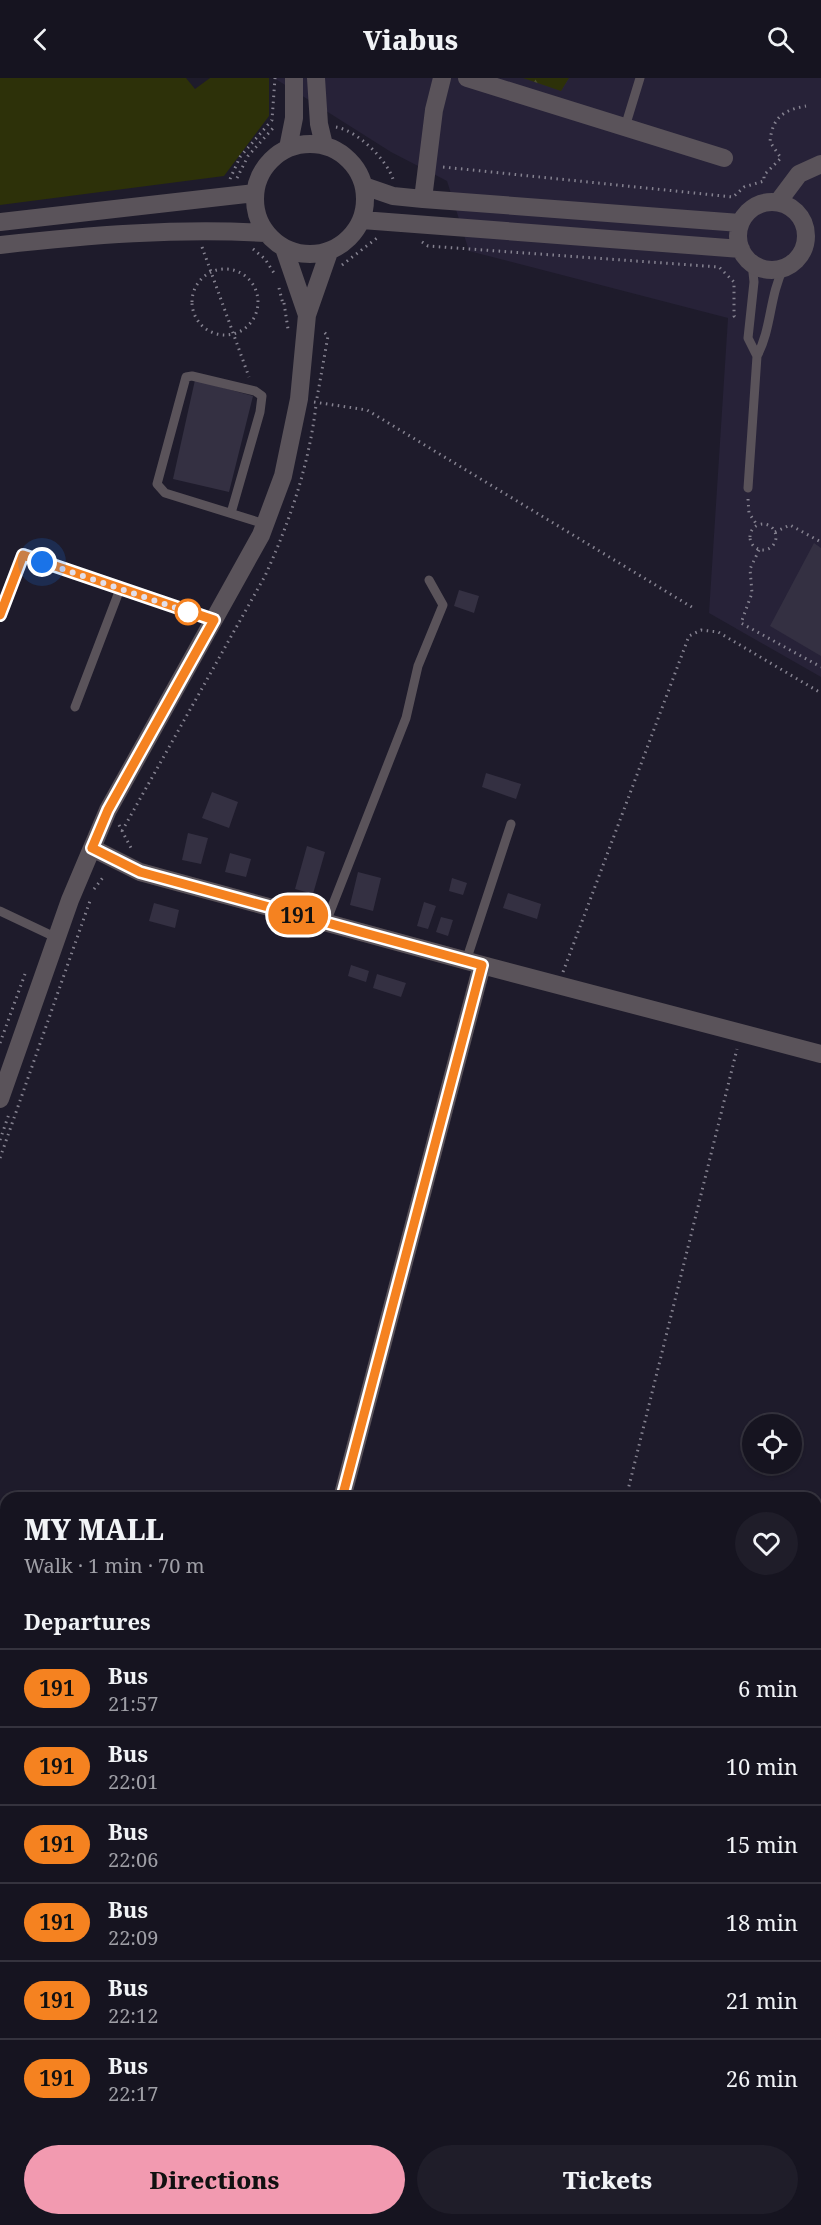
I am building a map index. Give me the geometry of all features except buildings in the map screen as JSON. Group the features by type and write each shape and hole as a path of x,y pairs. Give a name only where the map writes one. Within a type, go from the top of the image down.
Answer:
{"street":[{"path":"288,148 294,118 294,78"},
{"path":"316,78 319,124 324,145"},
{"path":"423,199 434,110 442,78"},
{"path":"467,78 724,158"},
{"path":"312,144 324,145 345,156 354,165 364,186 365,209 362,220 348,240 328,252 306,255 284,248 267,233 256,213 255,193 263,170 270,161 288,148 312,144"},
{"path":"778,202 799,174 821,164"},
{"path":"364,186 393,196 423,199 740,223"},
{"path":"0,222 255,193"},
{"path":"362,220 746,256 768,269 784,267 802,252 813,226 795,211 778,202 759,204 751,208 740,223 738,241 746,256"},
{"path":"0,245 104,233 206,230 267,233"},
{"path":"284,248 307,315"},
{"path":"802,252 821,251"},
{"path":"0,1099 57,938 108,810 265,524 283,476 299,399 307,315 328,252"},
{"path":"92,848 140,872 821,1054"},
{"path":"343,1492 474,963"}],"lane":[{"path":"625,127 640,78"},
{"path":"746,256 754,282 748,338 757,356"},
{"path":"748,488 757,356 766,339 776,284 784,267"},
{"path":"231,513 260,412 262,396 255,391 192,376 186,377 157,484 165,493 265,524"},
{"path":"0,615 23,555 214,620"},
{"path":"326,922 406,718 418,666 444,606 429,580"},
{"path":"75,707 120,589"},
{"path":"474,963 511,824"},
{"path":"0,911 57,938"}],"path":[{"path":"225,185 240,157 272,120 275,78"},
{"path":"440,163 444,168 479,172 733,196 744,187 764,181 764,175 781,158 770,142 771,128 777,117 789,109 806,106"},
{"path":"319,124 347,129 374,151 393,176 393,196"},
{"path":"235,183 248,156 275,127"},
{"path":"339,267 381,236"},
{"path":"412,237 428,246 719,267 735,286 734,316 750,320"},
{"path":"200,240 250,380"},
{"path":"246,245 264,259 276,279"},
{"path":"221,270 242,274 256,289 258,299 253,320 246,328 233,334 215,333 205,328 194,310 196,288 211,273 221,270"},
{"path":"279,284 280,299 284,306"},
{"path":"284,317 286,291"},
{"path":"312,401 366,410 695,609"},
{"path":"748,488 749,513 757,525"},
{"path":"765,524 775,532 774,544 768,549 759,550 752,544 749,536 757,525 765,524"},
{"path":"775,532 790,525 821,542"},
{"path":"759,550 750,569 753,593 741,622 821,667"},
{"path":"559,984 689,636 701,630 718,632 821,693"},
{"path":"122,831 132,849"},
{"path":"0,1158 93,891 104,876"},
{"path":"627,1492 741,1032"}],"shaded area":[{"path":"274,78 821,78 821,677 709,613 728,318 469,251 447,181 391,152"}],"green space":[{"path":"0,78 186,78 195,89 210,78 269,78 269,116 224,176 0,205"},
{"path":"523,78 569,78 561,91"}],"bus line":[{"name":"191","path":"0,615 23,555 214,620 108,810 92,848 140,872 482,965 344,1492"}],"route":[{"path":"42,562 188,612"}]}
